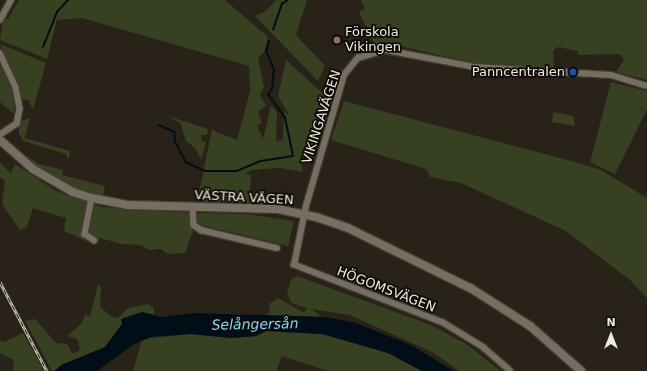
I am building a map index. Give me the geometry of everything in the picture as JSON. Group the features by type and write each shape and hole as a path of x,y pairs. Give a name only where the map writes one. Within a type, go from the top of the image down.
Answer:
{"street":[{"path":"0,20 11,0"},
{"name":"VIKINGAVÄGEN","path":"304,214 344,75 350,66 367,53 386,50 475,67 611,76 647,86"},
{"path":"0,53 16,88 20,109 17,124 10,131 0,135"},
{"name":"VÄSTRA VÄGEN","path":"0,140 33,169 73,192 92,198 128,205 278,209 304,214 348,228 472,289 530,326 581,371"},
{"path":"92,198 85,234 94,240"},
{"path":"193,207 194,225 201,230 277,248"},
{"name":"HÖGOMSVÄGEN","path":"304,214 294,259 296,267 443,323 484,348 510,371"}],"green space":[{"path":"19,0 225,0 268,37 265,51 258,58 264,87 260,96 266,105 258,112 262,123 257,126 263,139 271,106 277,112 276,141 283,140 284,112 290,116 278,96 286,60 328,98 315,135 319,140 303,151 300,158 303,172 280,168 251,170 245,174 251,175 249,203 197,202 212,130 237,140 250,91 249,66 82,18 57,20 47,59 0,40 3,18 8,19"},
{"path":"276,0 307,0 296,35 325,66 318,81 255,16 266,11"},
{"path":"361,0 647,0 647,80 616,72 624,60 620,54 578,55 578,51 558,47 553,51 554,68 473,63 396,45 375,46 359,12 365,9"},
{"path":"0,44 46,63 33,109 28,100 20,99"},
{"path":"0,66 5,69 13,89 15,115 0,102"},
{"path":"611,82 647,91 647,109 615,174 590,162"},
{"path":"344,101 601,170 647,198 647,298 631,281 566,231 461,183 430,177 426,169 331,140"},
{"path":"553,112 573,116 575,126 552,122"},
{"path":"168,116 208,129 207,135 202,135 201,140 206,143 201,159 195,148 186,141 181,124"},
{"path":"30,118 25,138 70,151 68,160 66,154 23,141 19,133 19,122"},
{"path":"13,147 39,164 63,170 62,175 105,186 103,195 75,189 50,178"},
{"path":"0,162 11,174 15,164 56,191 101,207 191,213 193,231 185,253 168,254 161,249 149,250 141,245 122,244 100,238 97,244 86,241 64,231 66,218 33,208 27,227 20,230 2,204 5,181 0,177"},
{"path":"195,213 248,214 294,221 288,246 197,224"},
{"path":"297,276 431,325 466,344 501,371 460,371 432,352 350,315 311,309 322,317 267,315 270,312 269,304 278,298 304,313 307,308 292,303 287,294 291,279"},
{"path":"98,284 101,288 100,307 111,316 118,318 128,308 148,304 154,308 154,315 142,312 122,324 105,347 52,371 25,321 35,319 56,343 67,344 73,354 80,350 79,344 77,339 67,336 81,324 85,315 90,316"},
{"path":"266,331 322,334 388,353 422,371 328,371 282,356 276,371 133,371 142,339 190,334 231,338 256,336"},
{"path":"23,333 43,371 13,371 14,360 0,353 0,340 4,342"}],"water":[{"name":"Selångersån","path":"142,312 162,317 194,313 326,317 356,323 411,345 454,371 422,371 388,353 322,334 266,331 256,336 231,338 190,334 151,337 134,344 97,371 55,371 61,365 105,347 122,324 121,319"}],"waterway":[{"path":"43,47 57,12 68,0"},
{"path":"273,30 282,4 288,0"},
{"path":"159,125 175,132 175,141 186,162 205,171 237,171 261,161 293,156 285,118 268,95 272,89 274,70 266,51 269,41"}],"railway":[{"path":"0,282 47,371"}],"place":[{"name":"Förskola Vikingen","path":"337,40"},
{"name":"Panncentralen","path":"573,72"}]}
